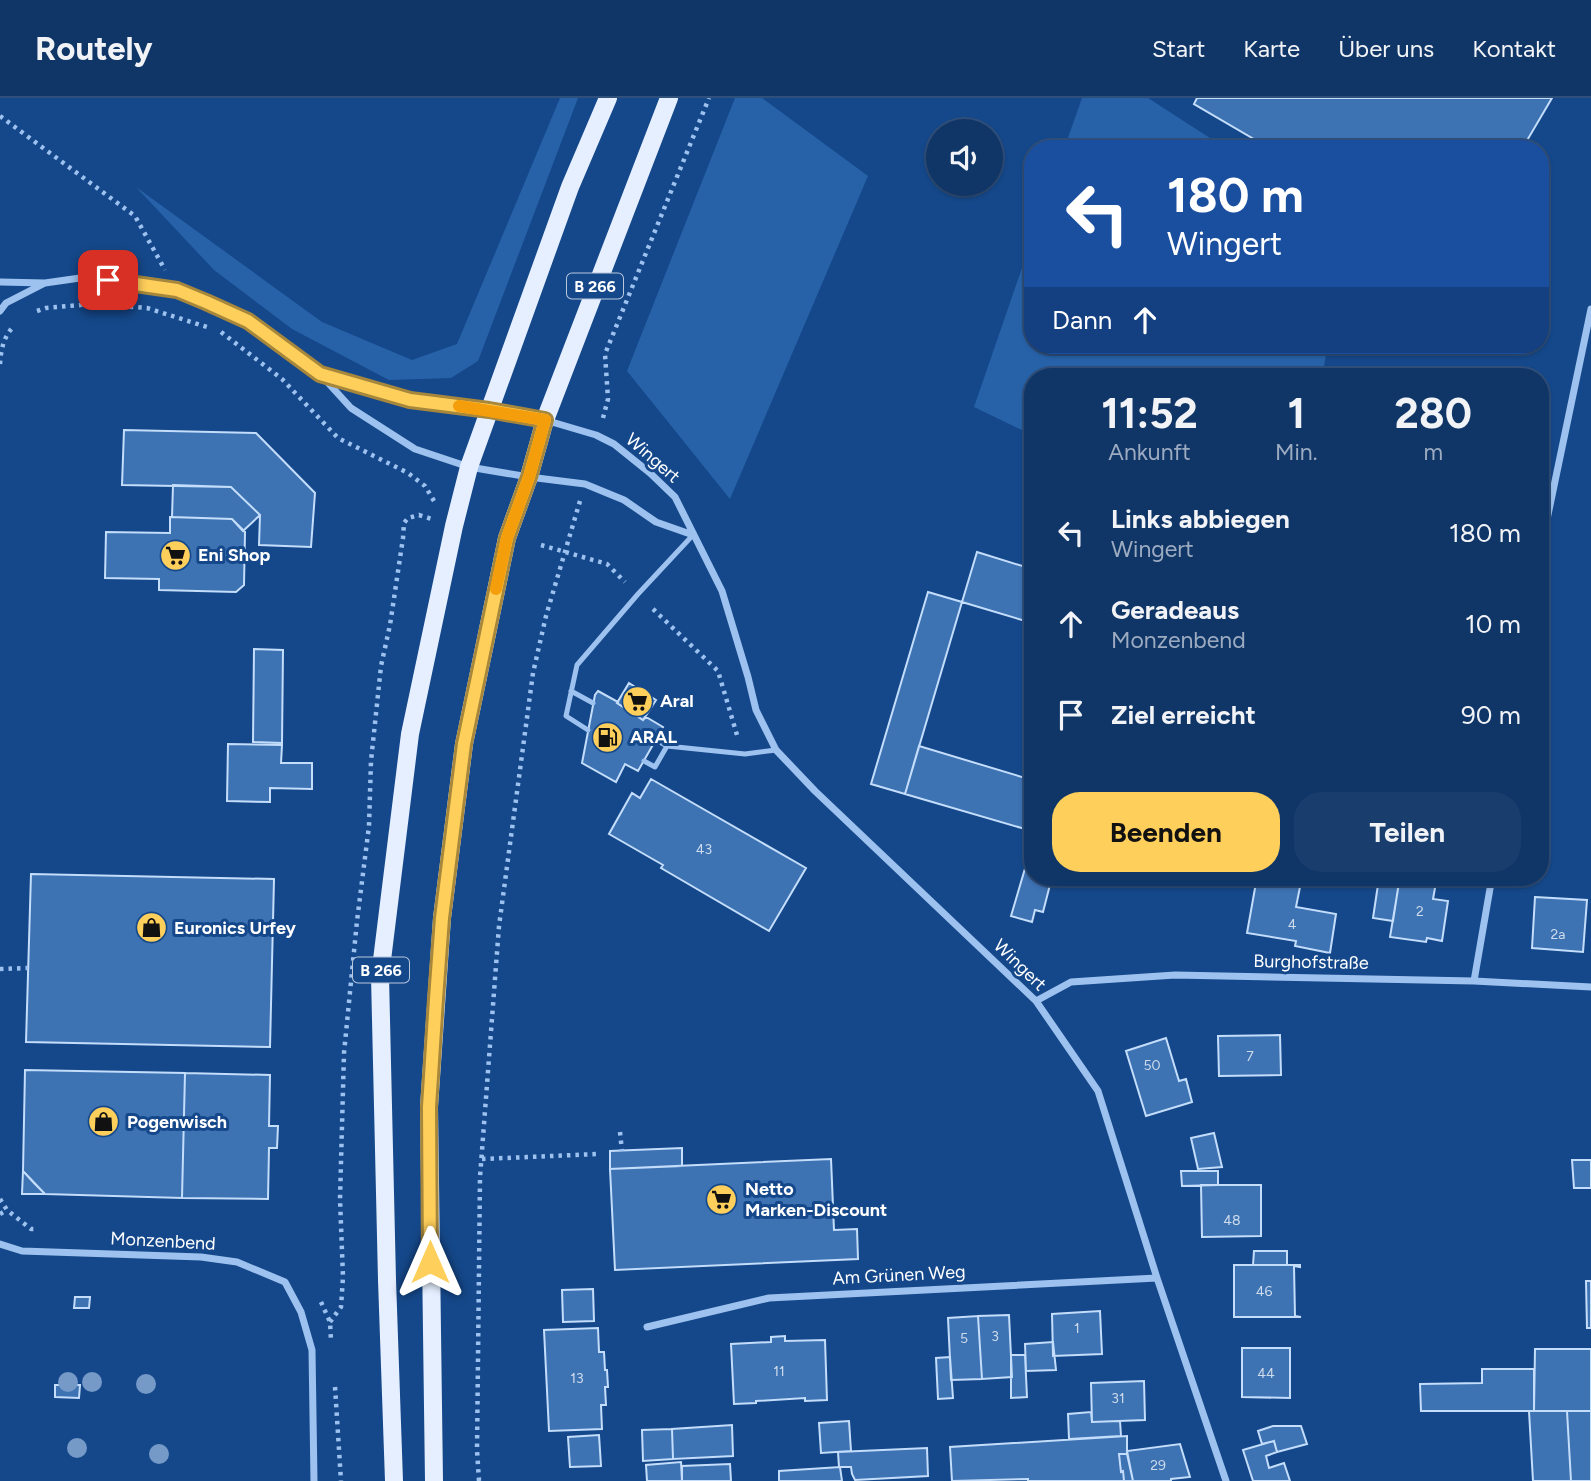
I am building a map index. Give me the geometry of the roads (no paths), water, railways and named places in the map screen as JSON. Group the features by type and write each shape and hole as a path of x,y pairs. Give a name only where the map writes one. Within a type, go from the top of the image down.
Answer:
{"main road":[{"name":"B 266","path":"394,1481 380,976 410,734 469,467 570,187 608,98"},
{"name":"B 266","path":"434,1481 429,1107 442,918 464,744 505,545 529,477 545,420 669,98"}],"street":[{"path":"0,282 45,283 88,277 177,290 248,321 320,374 351,408 415,449 469,467 585,484 624,500 656,522 693,535"},
{"path":"0,311 6,303 45,283"},
{"path":"1549,510 1591,309"},
{"path":"320,374 410,400 489,410"},
{"name":"Wingert","path":"489,410 545,420 596,435 614,444 650,472 675,497 722,591 756,709 776,750 815,791 1036,1001 1098,1091 1157,1278 1226,1481"},
{"path":"1474,981 1490,886"},
{"name":"Burghofstraße","path":"1036,1001 1071,982 1175,975 1474,981 1591,987"},
{"name":"Monzenbend","path":"0,1244 22,1251 201,1257 237,1262 285,1282 301,1312 312,1350 314,1481"},
{"name":"Am Grünen Weg","path":"647,1327 769,1298 1157,1278"}],"lane":[{"path":"588,730 566,716 577,665 693,535"},
{"path":"571,691 593,703"},
{"path":"656,740 667,746 745,754 776,750"},
{"path":"644,761 655,767 667,746"}],"place":[{"name":"Eni Shop","path":"175,555"},
{"name":"Aral","path":"637,701"},
{"name":"ARAL","path":"607,737"},
{"name":"Euronics Urfey","path":"151,928"},
{"name":"Pogenwisch","path":"104,1122"},
{"name":"Netto Marken-Discount","path":"722,1199"}]}
